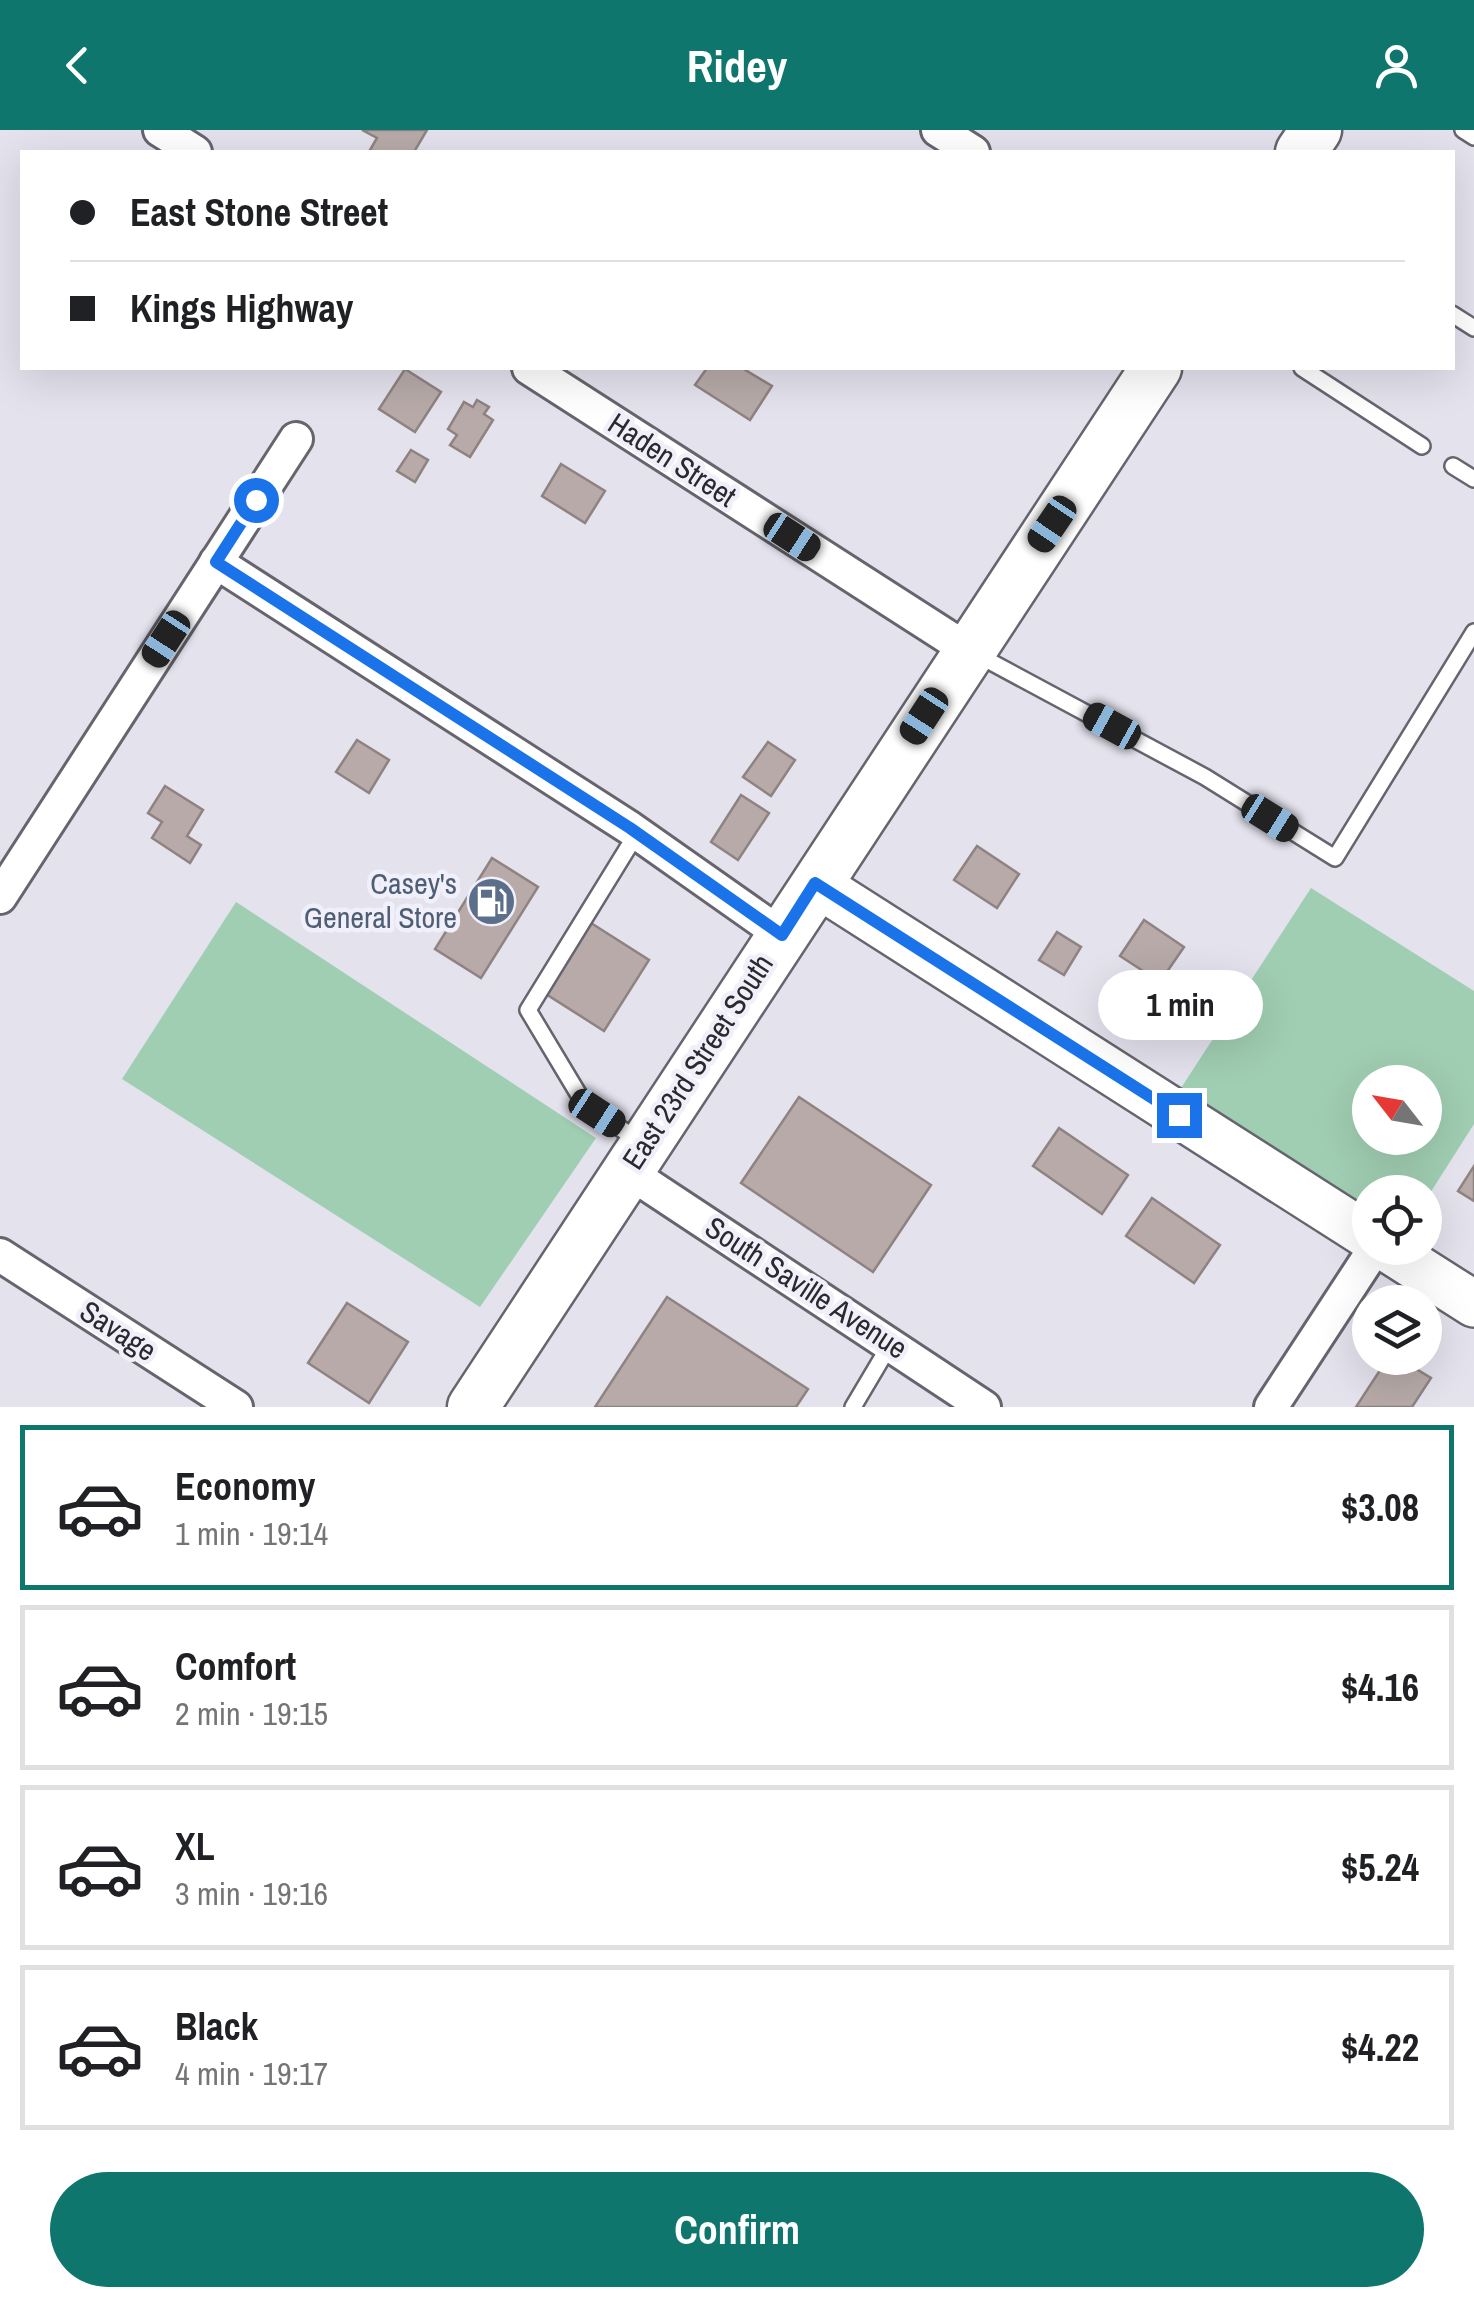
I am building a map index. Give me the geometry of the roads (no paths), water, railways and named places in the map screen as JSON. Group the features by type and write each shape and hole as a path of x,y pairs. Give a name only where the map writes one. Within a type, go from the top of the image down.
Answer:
{"main road":[{"name":"East 23rd Street South","path":"473,1407 1155,370"}],"street":[{"path":"160,130 192,150"},
{"path":"938,130 970,150"},
{"name":"Haden Street","path":"531,370 968,650"},
{"path":"0,897 296,439"},
{"path":"216,562 637,833 782,935"},
{"path":"815,883 1352,1226"},
{"name":"South Saville Avenue","path":"636,1158 984,1407"},
{"name":"Savage","path":"0,1255 236,1407"},
{"path":"1271,1407 1364,1265"},
{"path":"1413,1265 1474,1304"}],"lane":[{"path":"1464,130 1474,137"},
{"path":"1305,370 1422,446"},
{"path":"1454,466 1474,479"},
{"path":"968,650 1205,777 1335,858 1474,632"},
{"path":"636,1158 586,1105 528,1010 637,833"},
{"path":"853,1407 892,1343"}],"place":[{"name":"Casey's General Store","path":"492,901"}]}
